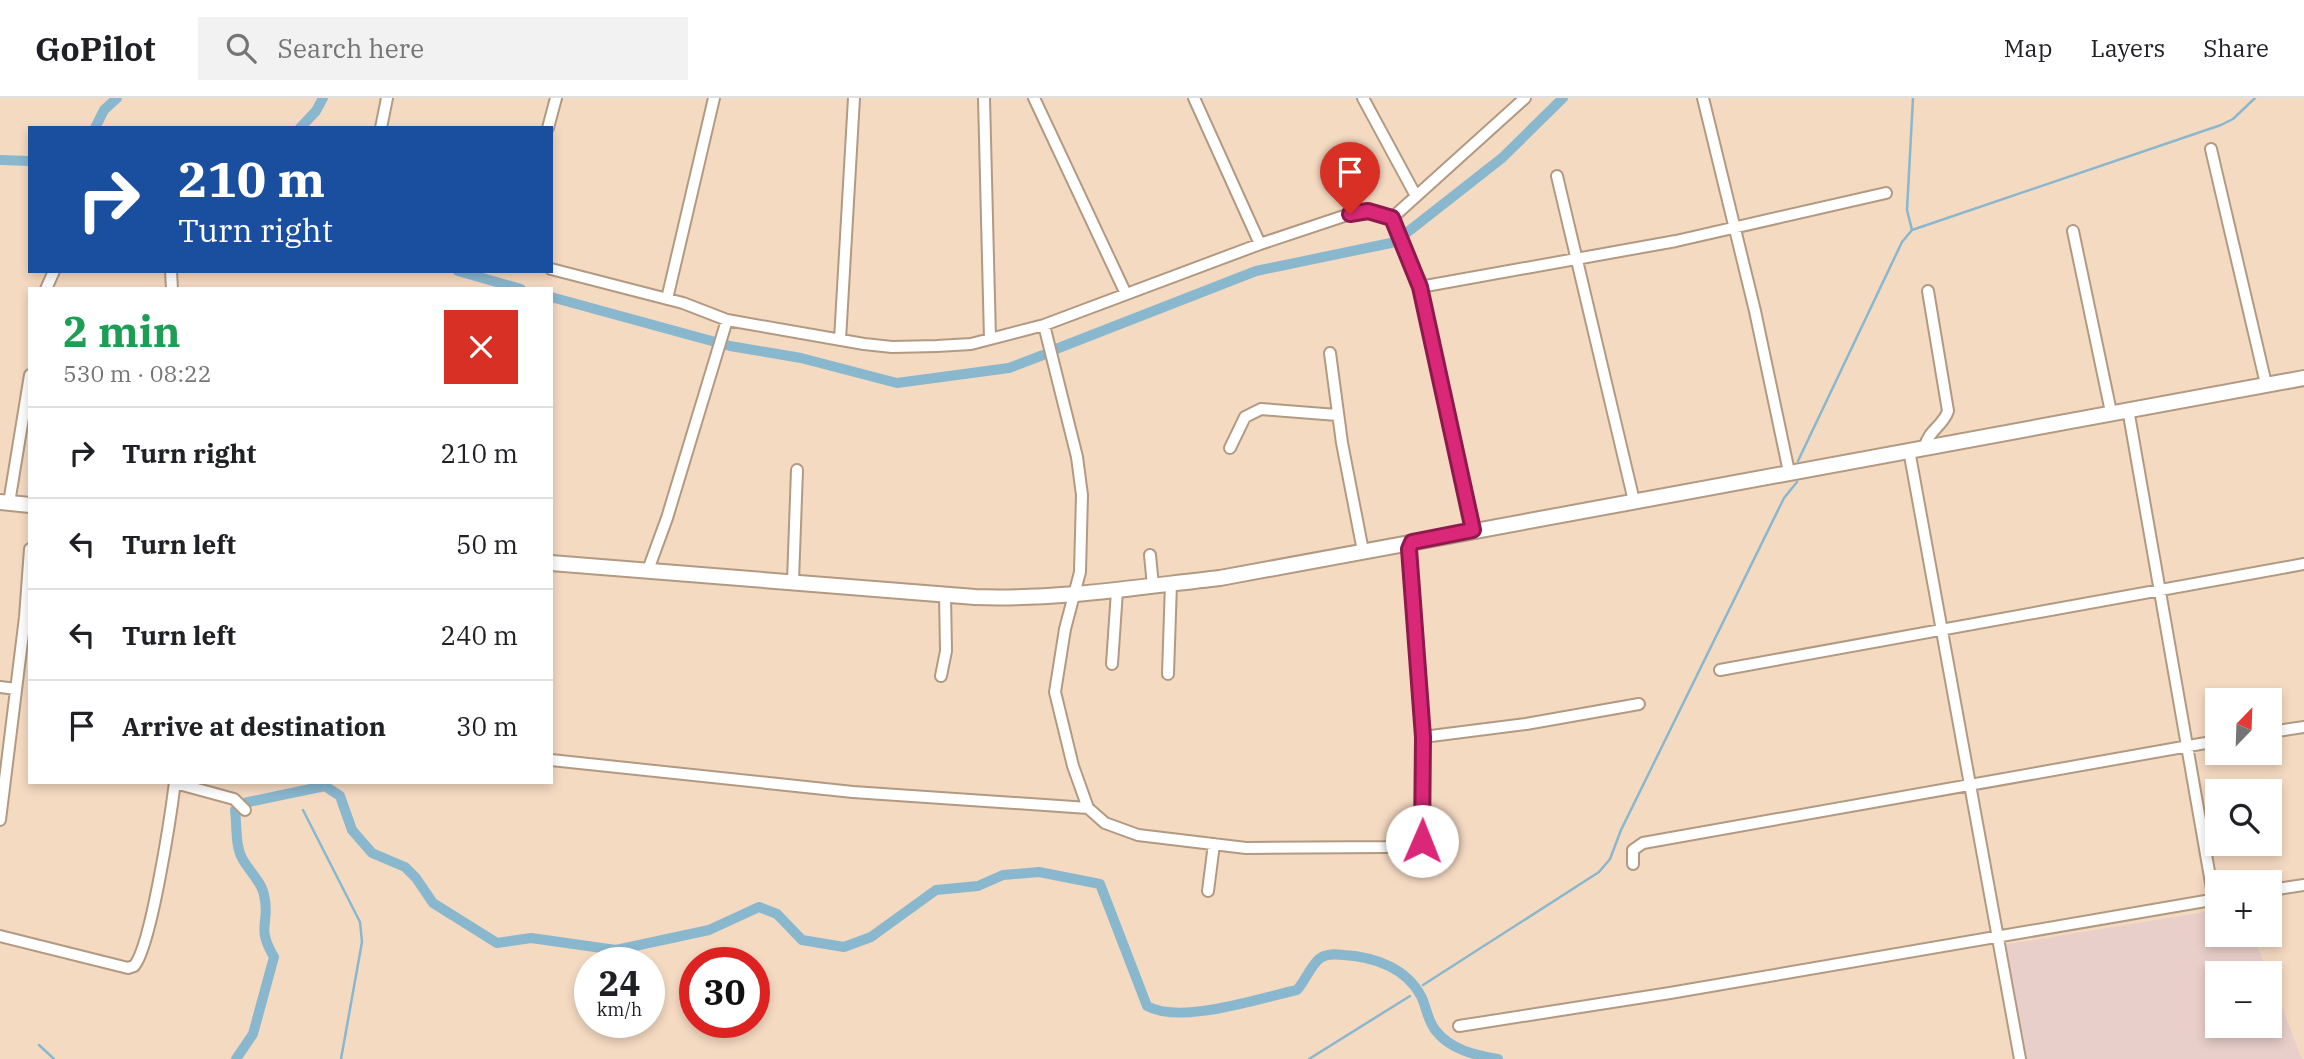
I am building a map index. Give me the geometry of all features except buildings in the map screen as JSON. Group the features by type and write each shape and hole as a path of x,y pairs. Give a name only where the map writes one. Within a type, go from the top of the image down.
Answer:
{"main road":[{"path":"553,563 1007,598 1117,591 1220,578 2304,377"},
{"path":"4,503 28,505"}],"street":[{"path":"381,126 387,98"},
{"path":"549,126 556,98"},
{"path":"667,299 714,98"},
{"path":"840,340 854,98"},
{"path":"984,98 990,339"},
{"path":"1034,98 1126,294"},
{"path":"1194,98 1260,244"},
{"path":"1363,98 1416,196"},
{"path":"1392,218 1525,98"},
{"path":"1703,98 1775,396 1789,472"},
{"path":"2211,149 2266,384"},
{"path":"1557,176 1634,501"},
{"path":"1420,287 1733,228 1885,193"},
{"path":"553,270 667,299 727,320 840,340 915,347 964,344 1044,325 1260,244 1364,211 1392,218"},
{"path":"1392,218 1420,287 1473,530"},
{"path":"2073,231 2111,412"},
{"path":"1925,446 1930,432 1945,420 1948,411 1928,291"},
{"path":"648,570 667,518 727,320"},
{"path":"1044,325 1081,476 1082,555 1055,692 1073,766 1088,808 1105,823 1138,835 1246,848 1417,845 1422,836 1423,737 1409,557 1412,542"},
{"path":"1330,353 1337,415 1363,551"},
{"path":"4,503 28,385"},
{"path":"1230,448 1245,417 1261,409 1337,415"},
{"path":"2128,409 2211,870"},
{"path":"1909,450 2020,1059"},
{"path":"793,581 797,470"},
{"path":"1150,555 1153,586"},
{"path":"1720,670 2304,564"},
{"path":"0,820 28,569"},
{"path":"1168,674 1171,583"},
{"path":"1112,664 1117,591"},
{"path":"941,676 946,652 945,594"},
{"path":"0,687 16,689"},
{"path":"1423,737 1526,724 1639,704"},
{"path":"2282,730 2304,727"},
{"path":"1633,864 1633,850 1643,843 2205,743"},
{"path":"553,760 805,788 1088,808"},
{"path":"0,936 128,968 134,966 145,942 175,784"},
{"path":"178,784 242,806"},
{"path":"1208,891 1214,844"},
{"path":"2282,888 2304,885"},
{"path":"1459,1026 1998,937 2200,909 2205,906"}],"shaded area":[{"path":"2205,912 2205,947 2258,947 2263,961 2205,961 2205,1038 2282,1038 2282,1007 2302,1059 2027,1059 2003,945"}],"waterway":[{"path":"96,126 104,110 117,98"},
{"path":"302,126 316,111 323,98"},
{"path":"1400,238 1502,158 1563,98"},
{"path":"1912,230 1907,210 1913,98"},
{"path":"1798,461 1902,242 1912,230 2221,125 2233,119 2255,98"},
{"path":"0,160 28,161"},
{"path":"1056,349 1256,271 1391,243"},
{"path":"465,273 514,287"},
{"path":"553,298 730,346 801,358 897,383 1009,368 1043,355"},
{"path":"1423,985 1599,872 1610,859 1621,830 1784,498 1797,482"},
{"path":"236,1059 253,1034 274,957 265,938 266,905 263,890 238,847 235,810 244,803 325,786 340,796 352,830 372,853 405,867 433,903 497,943 531,938 616,950 709,930 759,907 777,914 802,940 844,947 871,937 936,890 978,886 1003,875 1039,872 1100,884 1147,1006 1179,1013 1242,1004 1297,990 1316,962 1325,956 1356,956 1378,961 1407,978 1421,996 1433,1027 1449,1043 1472,1053 1498,1059"},
{"path":"303,810 360,922 362,942 341,1059"},
{"path":"1309,1059 1410,996"},
{"path":"39,1045 54,1059"}],"route":[{"path":"1350,214 1368,211 1392,218 1420,287 1473,530 1412,542 1409,549 1423,737 1422,841"}]}
